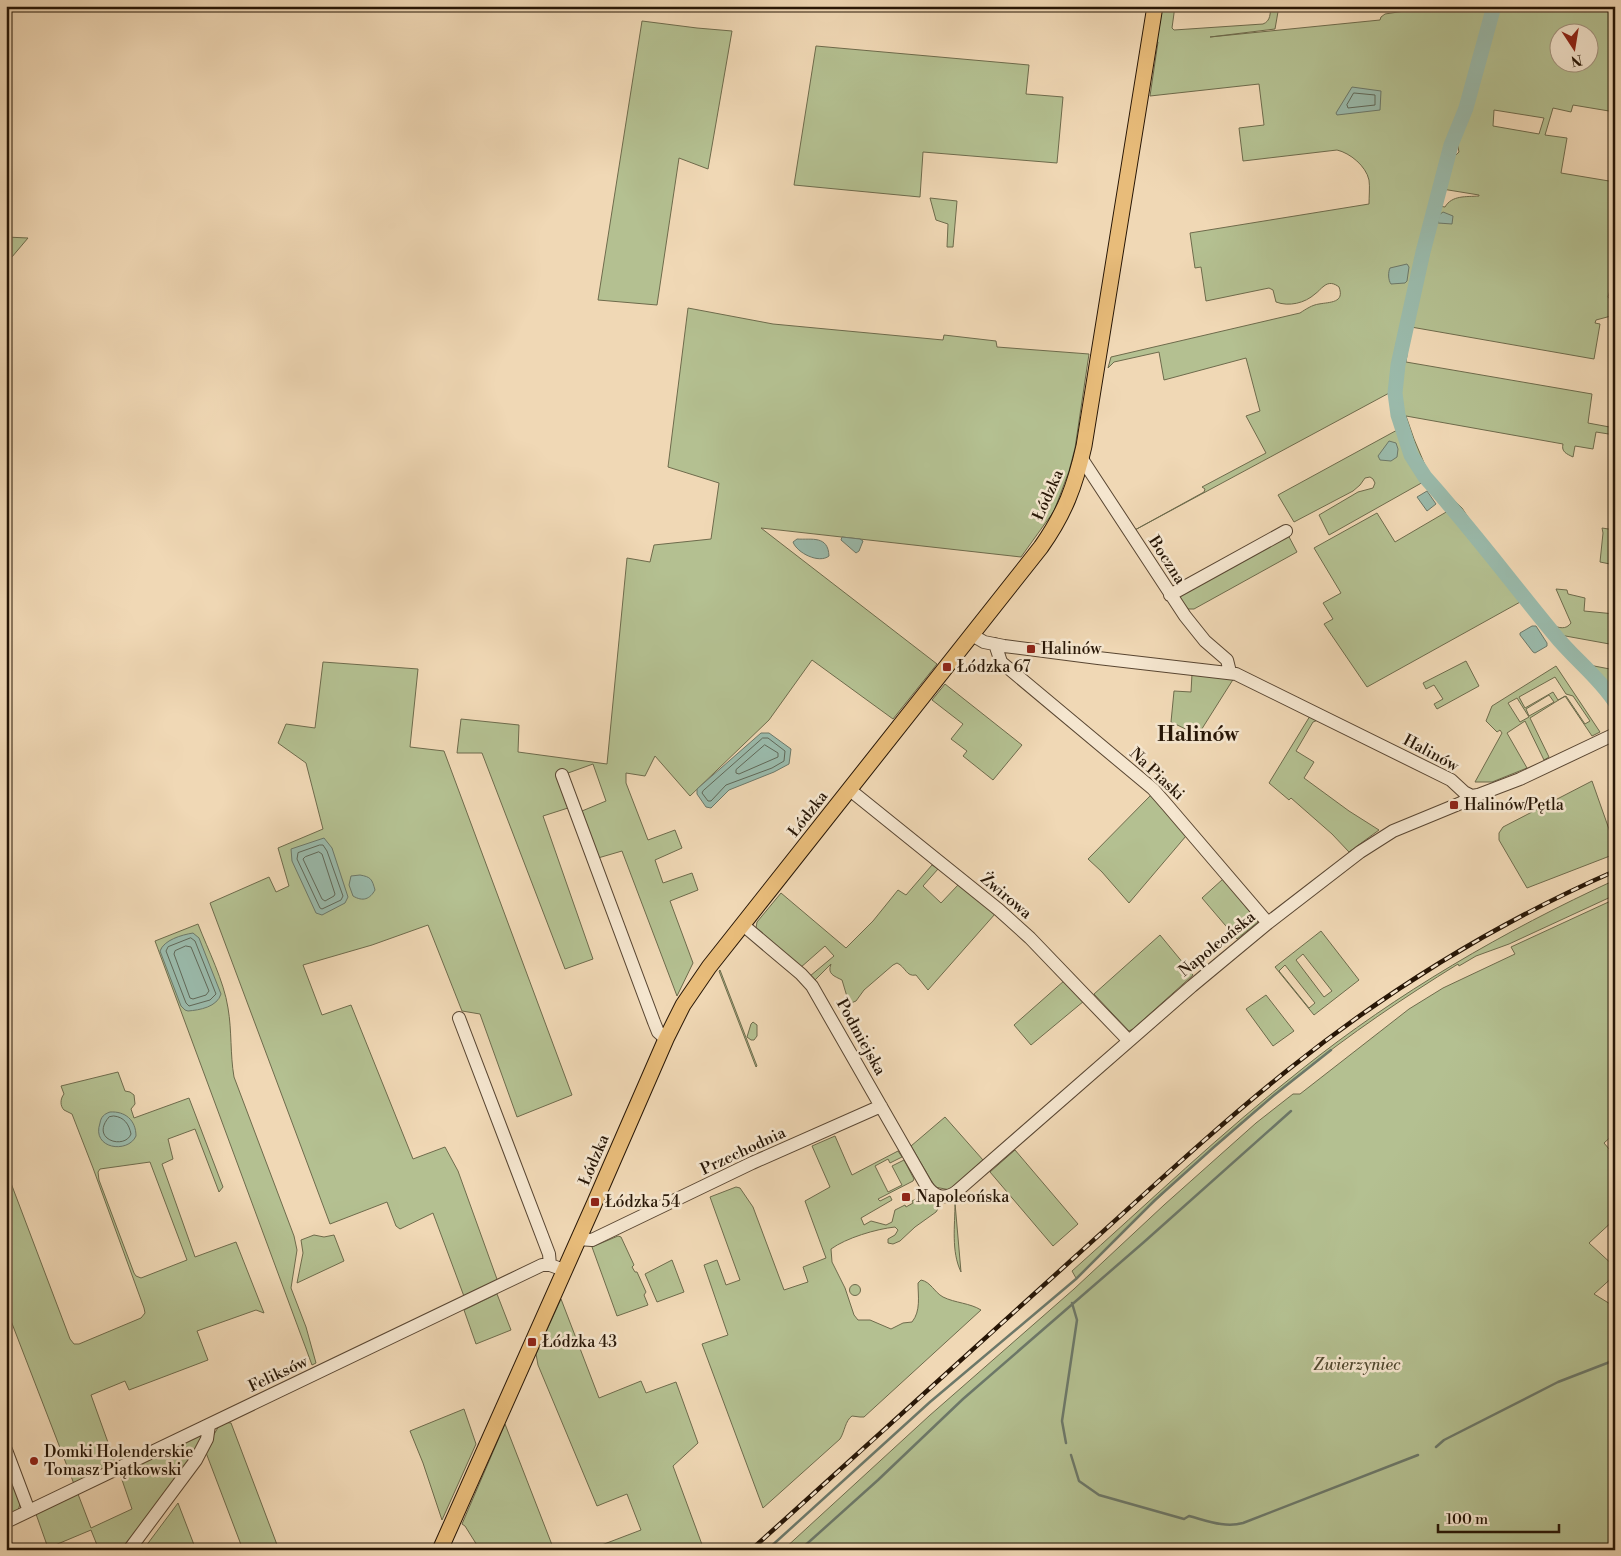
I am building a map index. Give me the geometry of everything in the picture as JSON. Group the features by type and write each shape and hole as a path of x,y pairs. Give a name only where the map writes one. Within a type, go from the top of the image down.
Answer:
{"main road":[{"name":"Łódzka","path":"440,1550 666,1038 683,1005 696,985 743,925 1042,547 1055,527 1071,495 1082,459 1155,6"}],"street":[{"name":"Boczna","path":"1082,459 1198,635 1227,660 1230,672"},
{"path":"1170,594 1286,530"},
{"name":"Halinów","path":"972,635 984,642 1000,645 1230,672 1274,691 1451,780 1467,793"},
{"name":"Na Piaski","path":"1000,645 1006,666 1152,789 1268,923"},
{"name":"Napoleońska","path":"926,1185 932,1193 939,1196 948,1196 956,1192 1192,986 1268,923 1376,842 1410,823 1467,800 1467,793 1478,795 1520,779 1615,734"},
{"path":"562,776 654,1022 658,1032 666,1038"},
{"name":"Żwirowa","path":"850,790 1024,933 1129,1041"},
{"name":"Podmiejska","path":"743,925 801,974 812,986 926,1185"},
{"path":"459,1018 549,1254 550,1265 564,1270"},
{"name":"Przechodnia","path":"578,1239 592,1240 752,1163 881,1106"},
{"name":"Feliksów","path":"6,1522 542,1265 550,1265"},
{"path":"129,1550 196,1460 207,1439 208,1425"},
{"path":"6,1450 29,1511"}],"green space":[{"path":"1159,6 1175,6 1172,28 1174,30 1263,24 1269,19 1271,6 1279,6 1275,29 1210,37 1380,20 1385,14 1437,6 1615,6 1615,112 1573,105 1571,112 1553,108 1545,135 1567,138 1561,173 1615,182 1615,290 1610,290 1608,297 1613,303 1611,316 1596,320 1595,323 1600,324 1594,359 1411,327 1406,362 1592,394 1588,423 1615,428 1615,435 1596,432 1593,449 1575,446 1573,457 1564,451 1563,444 1406,416 1430,477 1462,508 1485,543 1552,625 1565,628 1571,623 1556,589 1567,590 1568,594 1585,598 1584,611 1615,614 1615,645 1560,635 1552,626 1532,614 1522,601 1367,687 1324,624 1333,619 1323,603 1341,593 1314,548 1377,513 1395,542 1448,511 1425,481 1329,535 1319,515 1358,492 1373,488 1375,483 1373,479 1370,477 1365,478 1353,491 1294,522 1278,495 1399,429 1395,420 1391,392 1133,531 1204,492 1205,489 1202,487 1266,453 1246,416 1260,411 1246,358 1164,380 1159,352 1114,362 1108,368 1111,357 1300,313 1314,305 1335,301 1340,296 1339,287 1330,284 1324,286 1307,300 1291,304 1276,302 1273,290 1269,288 1206,301 1201,267 1195,268 1190,233 1369,204 1369,180 1365,170 1352,157 1337,150 1243,161 1239,128 1264,125 1259,84 1150,96 1158,42 1153,42","holes":["1486,30 1491,31 1475,88 1456,137 1459,152 1456,155 1448,154","1494,110 1544,118 1539,134 1493,126","1436,188 1479,195 1479,196 1451,200 1445,207 1432,205"]},
{"path":"642,21 732,31 708,169 679,158 657,305 598,300"},
{"path":"816,46 1029,65 1026,94 1063,97 1057,163 923,152 920,197 794,185"},
{"path":"930,198 957,201 953,247 947,247 948,224 936,220"},
{"path":"6,237 28,238 6,264"},
{"path":"688,308 773,324 943,340 944,335 996,341 997,347 1089,354 1075,448 1069,471 1054,511 1021,557 761,528 937,664 893,719 812,660 769,720 690,796 655,756 645,776 626,773 626,783 648,840 675,830 682,848 655,860 663,883 692,873 698,890 670,901 693,963 677,996 622,851 598,858 582,811 606,801 593,764 557,777 568,808 543,816 593,959 565,969 482,753 457,753 461,719 519,725 518,752 607,764 627,558 650,562 654,545 711,539 719,483 668,467"},
{"path":"1602,528 1615,530 1615,565 1600,562"},
{"path":"1287,533 1297,552 1194,609 1188,609 1179,597"},
{"path":"1466,661 1479,686 1437,709 1434,704 1443,699 1434,685 1426,689 1423,683"},
{"path":"323,662 418,669 410,747 444,751 572,1095 517,1117 480,1014 462,1011 428,925 372,945 303,965 322,1015 351,1005 413,1159 445,1147 458,1171 498,1282 465,1299 433,1213 400,1229 396,1226 387,1202 330,1224 210,903 269,877 276,892 289,886 278,848 323,829 306,763 278,743 286,724 315,728"},
{"path":"1589,665 1615,670 1615,695"},
{"path":"1556,666 1600,732 1592,736 1565,696 1585,724 1590,721 1573,696 1566,694 1555,677 1519,697 1525,708 1553,692 1558,700 1530,718 1549,757 1544,760 1525,721 1507,733 1527,768 1492,782 1475,782 1502,733 1500,730 1497,732 1486,721 1492,706","holes":["1549,695 1554,702 1529,716 1526,709","1517,698 1529,717 1520,722 1508,703"]},
{"path":"1192,674 1234,678 1198,735 1171,722 1174,691 1191,692"},
{"path":"945,684 1022,745 993,780 963,756 967,751 951,739 963,724 932,700"},
{"path":"1310,716 1318,720 1313,722 1296,751 1314,762 1304,778 1379,830 1349,852 1332,834 1291,798 1289,800 1269,783"},
{"path":"1592,781 1610,832 1615,831 1615,854 1527,888 1499,840 1499,833 1503,827"},
{"path":"1151,795 1186,836 1129,903 1088,859"},
{"path":"932,865 938,869 923,886 941,903 958,885 995,914 928,990 916,975 910,975 897,963 864,990 856,1001 851,1003 848,1000 842,980 831,972 831,964 815,980 810,976 834,956 825,946 800,968 756,928 757,922 781,893 846,948 873,921 898,890 906,895"},
{"path":"1223,879 1258,922 1237,939 1202,898"},
{"path":"1615,880 1615,895 1509,944 1476,956 1459,966 1458,964 1397,1003 1338,1045 1241,1122 1157,1199 1076,1278 1072,1271 1243,1118 1338,1041 1452,965 1533,920"},
{"name":"Zwierzyniec","path":"1615,899 1615,1133 1604,1143 1615,1156 1615,1193 1611,1196 1615,1200 1615,1219 1589,1243 1615,1267 1615,1275 1594,1294 1615,1307 1615,1550 783,1550 929,1416 1074,1289 1164,1205 1256,1123 1293,1094 1300,1094 1409,1009 1443,988 1515,954 1511,947"},
{"path":"198,924 226,998 234,1077 294,1236 297,1250 291,1288 306,1327 316,1363 312,1365 155,941"},
{"path":"1321,931 1359,980 1314,1015 1275,967","holes":["1303,954 1332,991 1324,997 1296,960","1285,965 1315,1003 1309,1008 1279,971"]},
{"path":"1160,935 1193,975 1129,1031 1094,994"},
{"path":"719,971 757,1066 756,1067"},
{"path":"1065,980 1084,1001 1031,1045 1014,1025"},
{"path":"1266,995 1294,1031 1273,1046 1246,1009"},
{"path":"753,1022 757,1025 757,1036 754,1040 751,1040 747,1037"},
{"path":"118,1072 125,1091 134,1095 135,1104 131,1109 134,1118 189,1098 223,1187 219,1192 195,1129 168,1139 173,1159 162,1164 195,1257 236,1242 264,1313 256,1310 197,1331 208,1360 129,1390 125,1381 91,1395 115,1462 74,1484 6,1308 6,1170 70,1339 74,1344 79,1344 141,1318 145,1313 72,1114 62,1107 61,1100 64,1094 61,1086","holes":["150,1162 187,1260 141,1278 136,1276 99,1180 98,1172 100,1169"]},
{"path":"945,1117 983,1160 950,1190 935,1187 911,1146"},
{"path":"835,1136 852,1175 898,1151 902,1157 890,1163 888,1159 875,1166 888,1192 902,1185 892,1166 904,1160 914,1179 878,1199 880,1201 890,1196 892,1200 861,1218 864,1225 871,1221 886,1225 892,1222 895,1210 905,1205 906,1207 920,1197 941,1204 936,1212 900,1241 893,1244 888,1243 888,1239 895,1235 898,1230 895,1227 861,1235 831,1249 832,1262 845,1288 854,1315 858,1320 870,1320 891,1329 903,1323 912,1322 917,1313 918,1283 921,1280 943,1297 981,1310 864,1417 852,1416 846,1423 840,1439 763,1508 702,1344 728,1335 704,1265 717,1260 726,1285 740,1280 710,1197 736,1187 740,1188 753,1207 784,1290 808,1282 803,1267 826,1258 805,1201 830,1187 812,1146"},
{"path":"1015,1150 1078,1224 1053,1246 990,1172"},
{"path":"955,1203 961,1272 955,1247"},
{"path":"314,1235 324,1237 334,1235 344,1261 297,1283 303,1253 301,1240"},
{"path":"618,1236 621,1237 634,1265 632,1267 637,1272 646,1292 644,1295 648,1305 617,1316 592,1247"},
{"path":"672,1260 684,1292 657,1302 645,1274"},
{"path":"855,1284 861,1290 855,1296 849,1290"},
{"path":"497,1294 511,1330 476,1344 464,1310"},
{"path":"561,1299 599,1398 641,1381 646,1393 676,1382 698,1443 673,1466 704,1550 600,1550 599,1546 641,1530 627,1494 597,1506 538,1365 536,1354"},
{"path":"464,1409 476,1444 442,1520 410,1431"},
{"path":"223,1422 231,1423 279,1550 243,1550 205,1450"},
{"path":"505,1424 554,1550 480,1550 462,1524"},
{"path":"213,1426 124,1550 99,1550 91,1530 48,1548 36,1514 78,1494 91,1528 132,1509 120,1474"},
{"path":"6,1460 21,1500 18,1511 6,1516"},
{"path":"178,1503 196,1550 143,1550"}],"water":[{"path":"1352,87 1381,91 1380,110 1337,115 1336,113"},
{"path":"1443,212 1453,216 1452,224 1438,223 1439,215"},
{"path":"1407,264 1409,267 1407,281 1405,283 1391,284 1389,280 1390,268"},
{"path":"1389,441 1396,443 1398,449 1397,457 1391,461 1380,460 1378,456"},
{"path":"1427,491 1436,504 1427,511 1417,497"},
{"path":"842,537 863,541 859,551 856,553 841,540"},
{"path":"797,539 813,539 822,542 828,549 829,556 820,559 809,556 795,546 793,542"},
{"path":"1532,626 1536,626 1547,643 1547,646 1535,653 1520,635 1520,633"},
{"path":"761,733 769,733 791,749 789,764 729,790 711,808 706,807 697,794 697,789"},
{"path":"324,838 332,848 348,897 345,903 322,915 316,913 292,861 291,849"},
{"path":"360,875 371,879 375,890 366,899 353,896 349,885 351,876"},
{"path":"193,933 199,938 221,994 212,1005 203,1009 188,1011 181,1006 160,951 169,941"},
{"path":"110,1112 125,1115 132,1121 136,1136 132,1142 119,1147 105,1143 101,1139 99,1132 100,1121 103,1116"}],"waterway":[{"path":"1494,6 1466,108 1451,145 1423,252 1398,365 1395,393 1398,415 1411,455 1425,477 1561,643 1601,684 1615,702"},
{"path":"767,1550 930,1402 1076,1279 1155,1200 1214,1147 1273,1096 1331,1050"},
{"path":"800,1550 878,1480 963,1399 1291,1111"},
{"path":"1066,1443 1062,1421 1077,1320 1072,1303"},
{"path":"1436,1447 1444,1440 1558,1382 1615,1360"},
{"path":"1071,1455 1079,1481 1099,1495 1184,1519 1189,1516 1230,1525 1243,1523 1418,1455"}],"railway":[{"path":"751,1550 1181,1161 1289,1069 1365,1012 1445,960 1529,912 1615,871"}],"place":[{"name":"Halinów","path":"1031,649"},
{"name":"Łódzka 67","path":"947,667"},
{"name":"Halinów/Pętla","path":"1454,805"},
{"name":"Napoleońska","path":"906,1197"},
{"name":"Łódzka 54","path":"595,1202"},
{"name":"Łódzka 43","path":"532,1342"},
{"name":"Domki Holenderskie Tomasz Piątkowski","path":"34,1461"}],"district":[{"name":"Halinów","path":"1198,735"}]}
